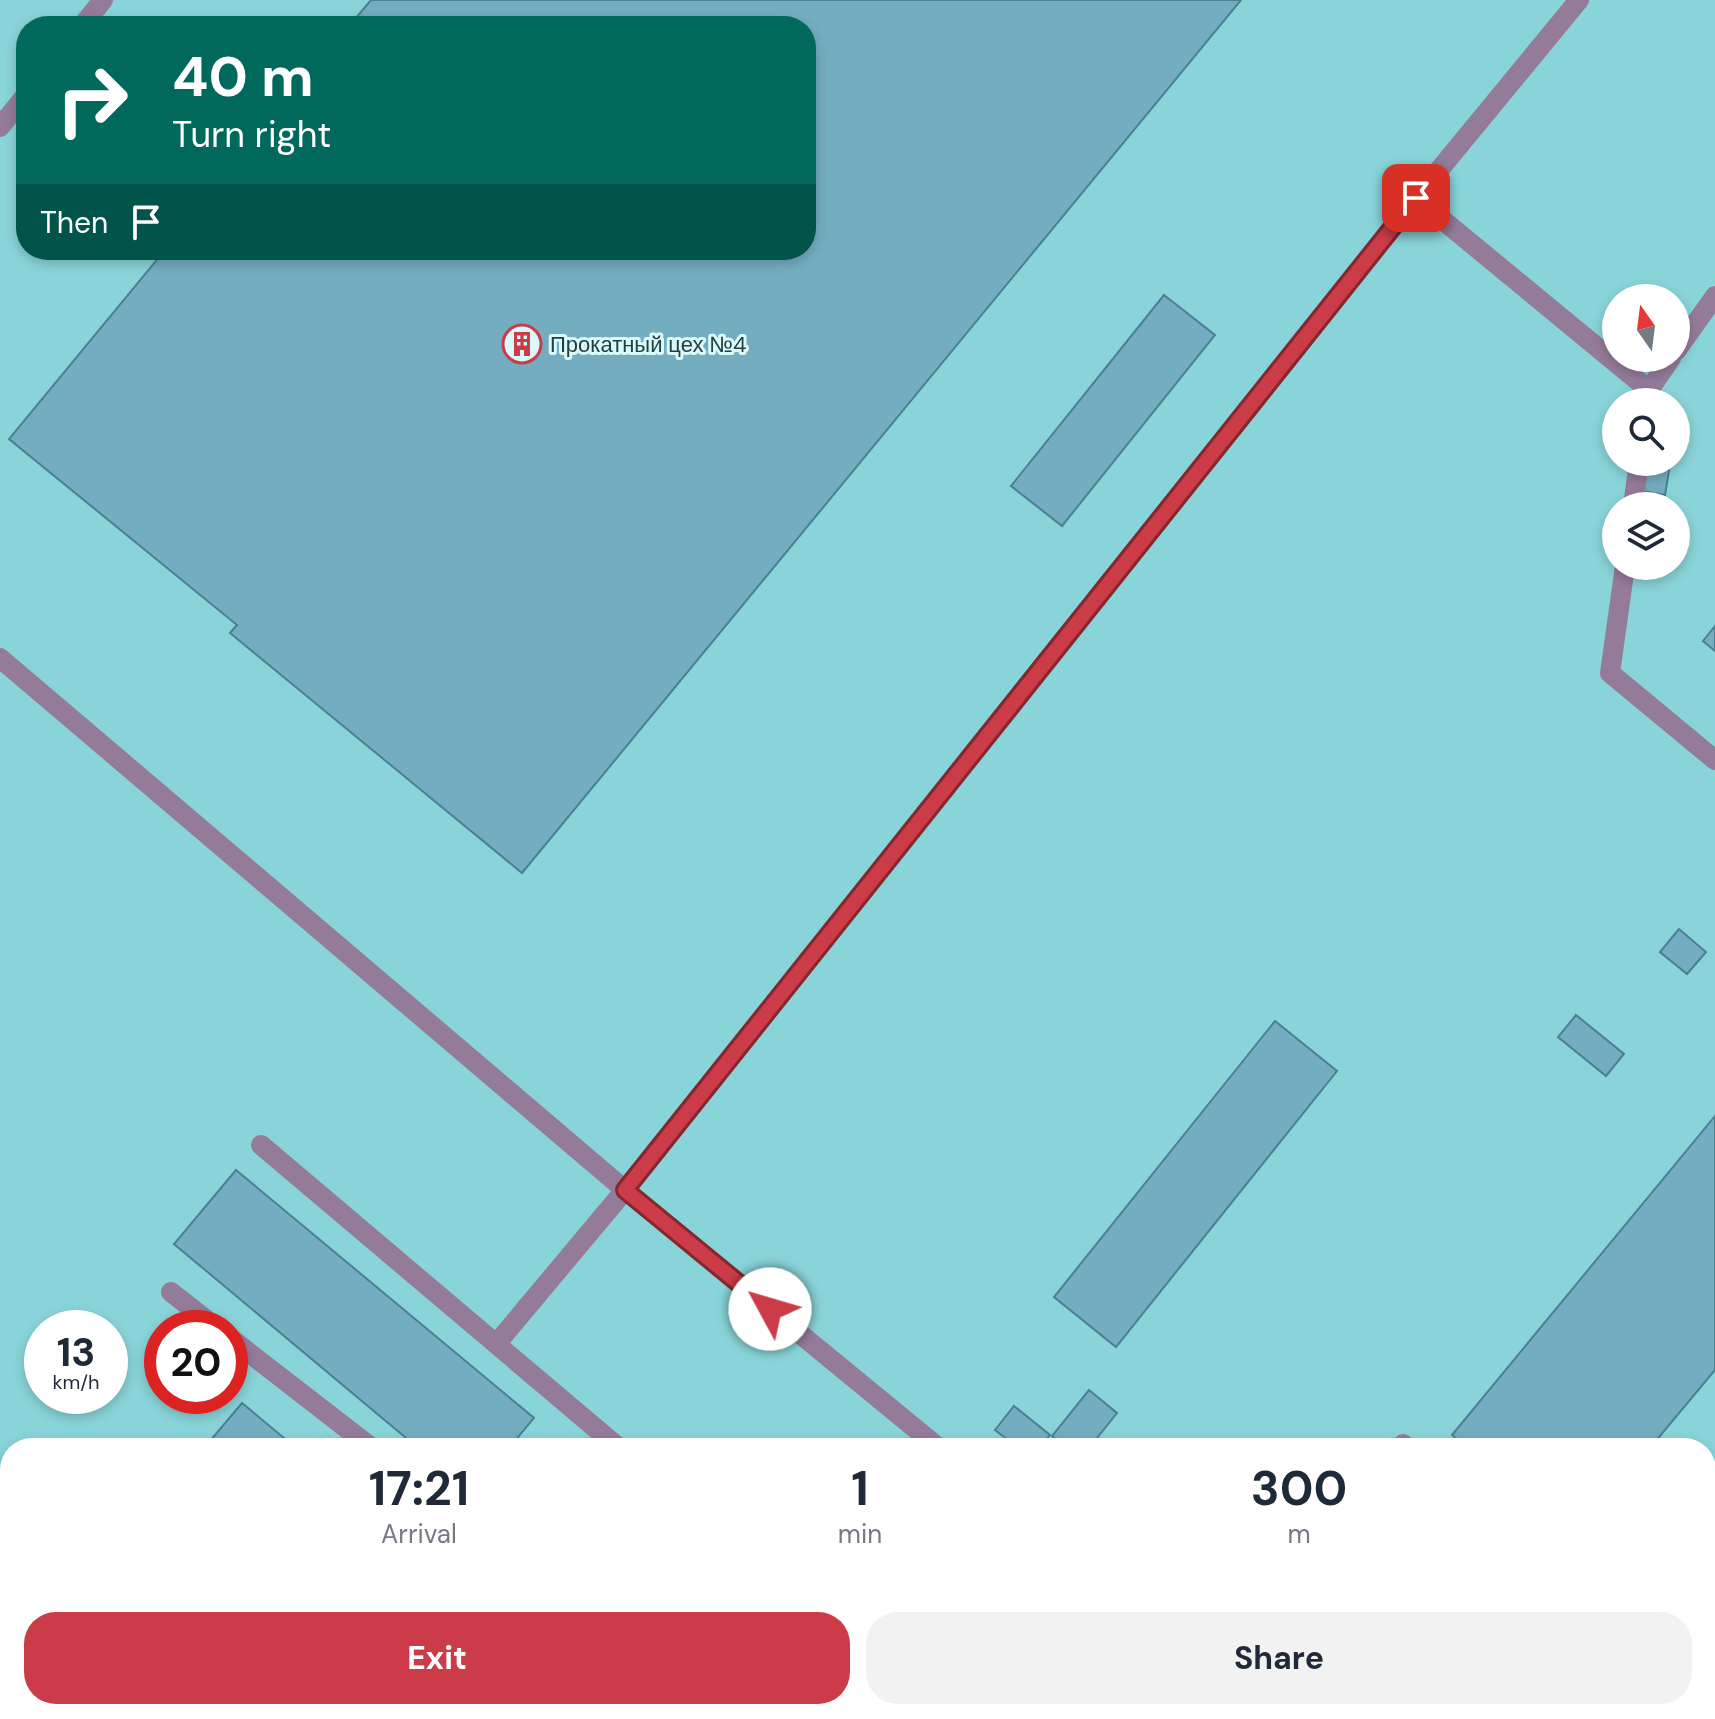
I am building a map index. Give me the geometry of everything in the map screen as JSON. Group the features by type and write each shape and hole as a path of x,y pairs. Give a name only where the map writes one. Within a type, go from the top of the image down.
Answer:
{"lane":[{"path":"90,16 103,0"},
{"path":"497,1343 625,1190 1416,198 1579,0"},
{"path":"0,127 16,107"},
{"path":"1416,198 1639,388"},
{"path":"1690,331 1715,296"},
{"path":"1623,580 1610,673 1715,760"},
{"path":"0,658 625,1190 927,1438"},
{"path":"261,1145 607,1438"},
{"path":"171,1292 194,1310"},
{"path":"248,1352 359,1438"}],"shaded area":[{"path":"0,0 1715,0 1715,1438 0,1438"}],"building":[{"name":"Прокатный цех №4","path":"371,0 1241,0 522,873 230,633 237,625 9,439 157,260 816,260 816,16 357,16"},
{"path":"1164,295 1215,335 1062,526 1011,486"},
{"path":"1638,476 1668,476 1666,492 1636,490"},
{"path":"1715,626 1715,651 1703,641"},
{"path":"1679,929 1706,952 1687,974 1660,952"},
{"path":"1576,1015 1624,1054 1606,1076 1558,1037"},
{"path":"1275,1021 1337,1071 1116,1347 1054,1297"},
{"path":"1715,1116 1715,1370 1658,1438 1455,1438 1452,1435"},
{"path":"236,1170 534,1418 517,1438 406,1438 174,1244"},
{"path":"1089,1390 1117,1413 1097,1438 1052,1436"},
{"path":"1014,1406 1050,1435 1047,1438 1005,1438 995,1430"},
{"path":"248,1408 284,1438 212,1438 233,1414 248,1414"}],"place":[{"name":"Прокатный цех №4","path":"522,344"}],"route":[{"path":"770,1309 625,1190 1416,198"}]}
